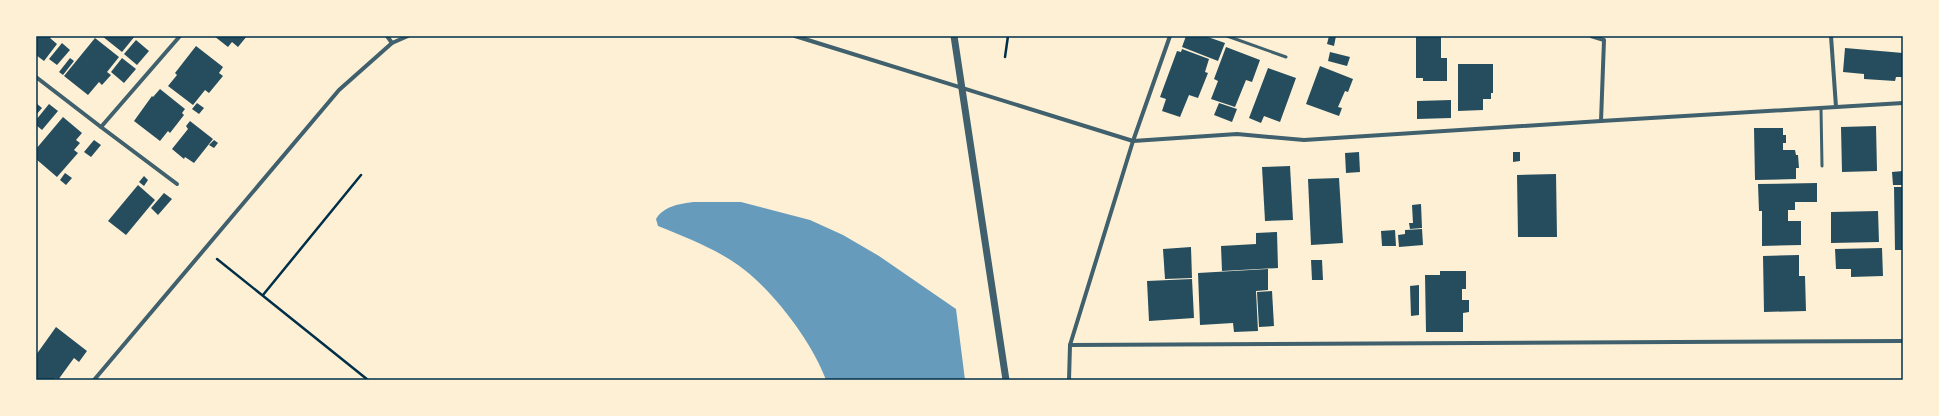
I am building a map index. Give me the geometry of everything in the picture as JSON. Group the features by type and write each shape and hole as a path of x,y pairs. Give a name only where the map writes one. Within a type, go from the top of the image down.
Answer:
{"street":[{"path":"101,127 180,36"},
{"path":"387,36 392,43"},
{"path":"94,380 339,90 392,43 408,36"},
{"path":"795,36 960,86 1133,141 1237,134 1304,140 1903,103"},
{"path":"954,36 960,86 1006,380"},
{"path":"1069,380 1070,345 1133,141 1170,36"},
{"path":"1591,36 1605,38 1600,121"},
{"path":"1831,36 1836,107"},
{"path":"36,77 177,184"},
{"path":"1070,345 1903,341"}],"lane":[{"path":"1227,36 1286,57"},
{"path":"1821,108 1822,166"}],"path":[{"path":"1005,57 1008,36"},
{"path":"262,295 362,175"},
{"path":"205,248 368,380"}],"water":[{"path":"693,202 741,202 810,220 843,235 879,256 956,309 965,380 826,380 811,349 789,316 777,301 751,275 719,253 658,226 656,219 663,211 677,205"}],"building":[{"path":"36,36 52,36 50,38 57,44 44,61 36,55"},
{"path":"102,36 135,36 122,52"},
{"path":"214,36 247,36 238,47 232,42 228,47"},
{"path":"1186,36 1205,36 1225,43 1218,61 1182,47"},
{"path":"1329,36 1336,36 1334,46 1327,44"},
{"path":"1416,36 1441,36 1441,58 1447,58 1447,81 1423,81 1423,78 1416,78"},
{"path":"95,38 119,57 107,72 111,75 102,85 99,82 88,95 64,76"},
{"path":"136,40 149,51 137,65 124,54"},
{"path":"62,43 70,50 57,65 49,59"},
{"path":"196,46 223,67 219,73 223,76 209,93 205,90 193,105 168,86 177,75 175,73"},
{"path":"1226,47 1260,60 1252,82 1246,80 1235,107 1211,99 1218,81 1214,79"},
{"path":"1845,48 1903,53 1903,77 1896,77 1895,81 1864,79 1864,74 1843,72"},
{"path":"1182,49 1209,59 1205,72 1208,73 1198,98 1189,95 1180,117 1162,111 1166,99 1160,97 1177,51 1181,52"},
{"path":"1330,52 1350,57 1347,66 1328,61"},
{"path":"70,58 74,61 63,75 59,72"},
{"path":"122,58 136,69 124,83 111,72"},
{"path":"1458,64 1493,64 1493,93 1491,93 1491,99 1483,99 1483,110 1458,111"},
{"path":"1320,66 1353,79 1348,92 1345,91 1338,107 1342,108 1339,116 1306,104"},
{"path":"1268,68 1296,78 1280,122 1264,116 1261,123 1249,118"},
{"path":"160,89 185,109 182,113 184,115 170,133 168,131 160,141 134,121 152,96 153,97"},
{"path":"1451,100 1451,118 1417,119 1417,101"},
{"path":"36,103 42,108 36,115"},
{"path":"197,103 204,108 199,114 192,109"},
{"path":"1219,103 1237,109 1232,122 1214,115"},
{"path":"49,104 58,111 42,130 36,125 36,120"},
{"path":"63,117 82,133 76,140 80,143 74,150 78,153 57,177 36,159 36,149"},
{"path":"190,121 213,139 194,163 185,157 184,159 172,149 188,129 186,126"},
{"path":"1876,126 1877,171 1842,172 1841,127"},
{"path":"1754,128 1783,128 1783,135 1786,135 1786,143 1783,143 1783,150 1795,150 1796,155 1798,155 1799,168 1796,168 1796,179 1755,180"},
{"path":"94,140 101,145 91,157 84,152"},
{"path":"214,140 218,143 214,148 209,145"},
{"path":"1359,152 1360,172 1346,173 1345,153"},
{"path":"1513,152 1520,152 1520,161 1513,162"},
{"path":"1290,166 1293,220 1265,221 1262,167"},
{"path":"1903,171 1903,185 1893,185 1892,172"},
{"path":"65,173 72,178 66,185 60,180"},
{"path":"1556,174 1557,237 1518,237 1517,175"},
{"path":"144,176 148,180 144,186 139,182"},
{"path":"1339,178 1343,243 1311,245 1308,179"},
{"path":"1817,183 1817,202 1795,202 1795,210 1788,210 1788,221 1801,221 1801,245 1762,246 1762,211 1759,211 1758,184"},
{"path":"138,185 155,200 126,235 108,221"},
{"path":"1894,187 1903,187 1903,250 1895,250"},
{"path":"164,193 172,199 158,215 151,208"},
{"path":"1421,204 1422,228 1410,229 1409,223 1413,223 1412,205"},
{"path":"1878,211 1879,242 1831,243 1831,212"},
{"path":"1422,229 1423,245 1399,247 1398,235 1405,234 1405,230"},
{"path":"1395,230 1396,246 1382,246 1381,231"},
{"path":"1277,232 1278,268 1222,271 1221,246 1256,244 1256,233"},
{"path":"1191,247 1192,278 1165,279 1163,249"},
{"path":"1882,248 1883,276 1851,277 1851,269 1836,269 1835,249"},
{"path":"1799,255 1799,276 1805,276 1806,311 1764,312 1763,256"},
{"path":"1311,260 1322,260 1323,280 1312,280"},
{"path":"1268,269 1268,290 1256,291 1258,331 1234,332 1233,323 1200,325 1198,273"},
{"path":"1440,271 1466,271 1466,289 1462,289 1462,300 1469,300 1469,312 1463,313 1463,332 1426,332 1425,275 1440,275"},
{"path":"1192,279 1194,318 1149,321 1147,281"},
{"path":"1419,285 1419,315 1411,316 1410,286"},
{"path":"1272,291 1274,326 1259,327 1257,292"},
{"path":"56,327 87,351 79,362 74,358 58,380 56,378 54,380 36,380 36,355"}]}
